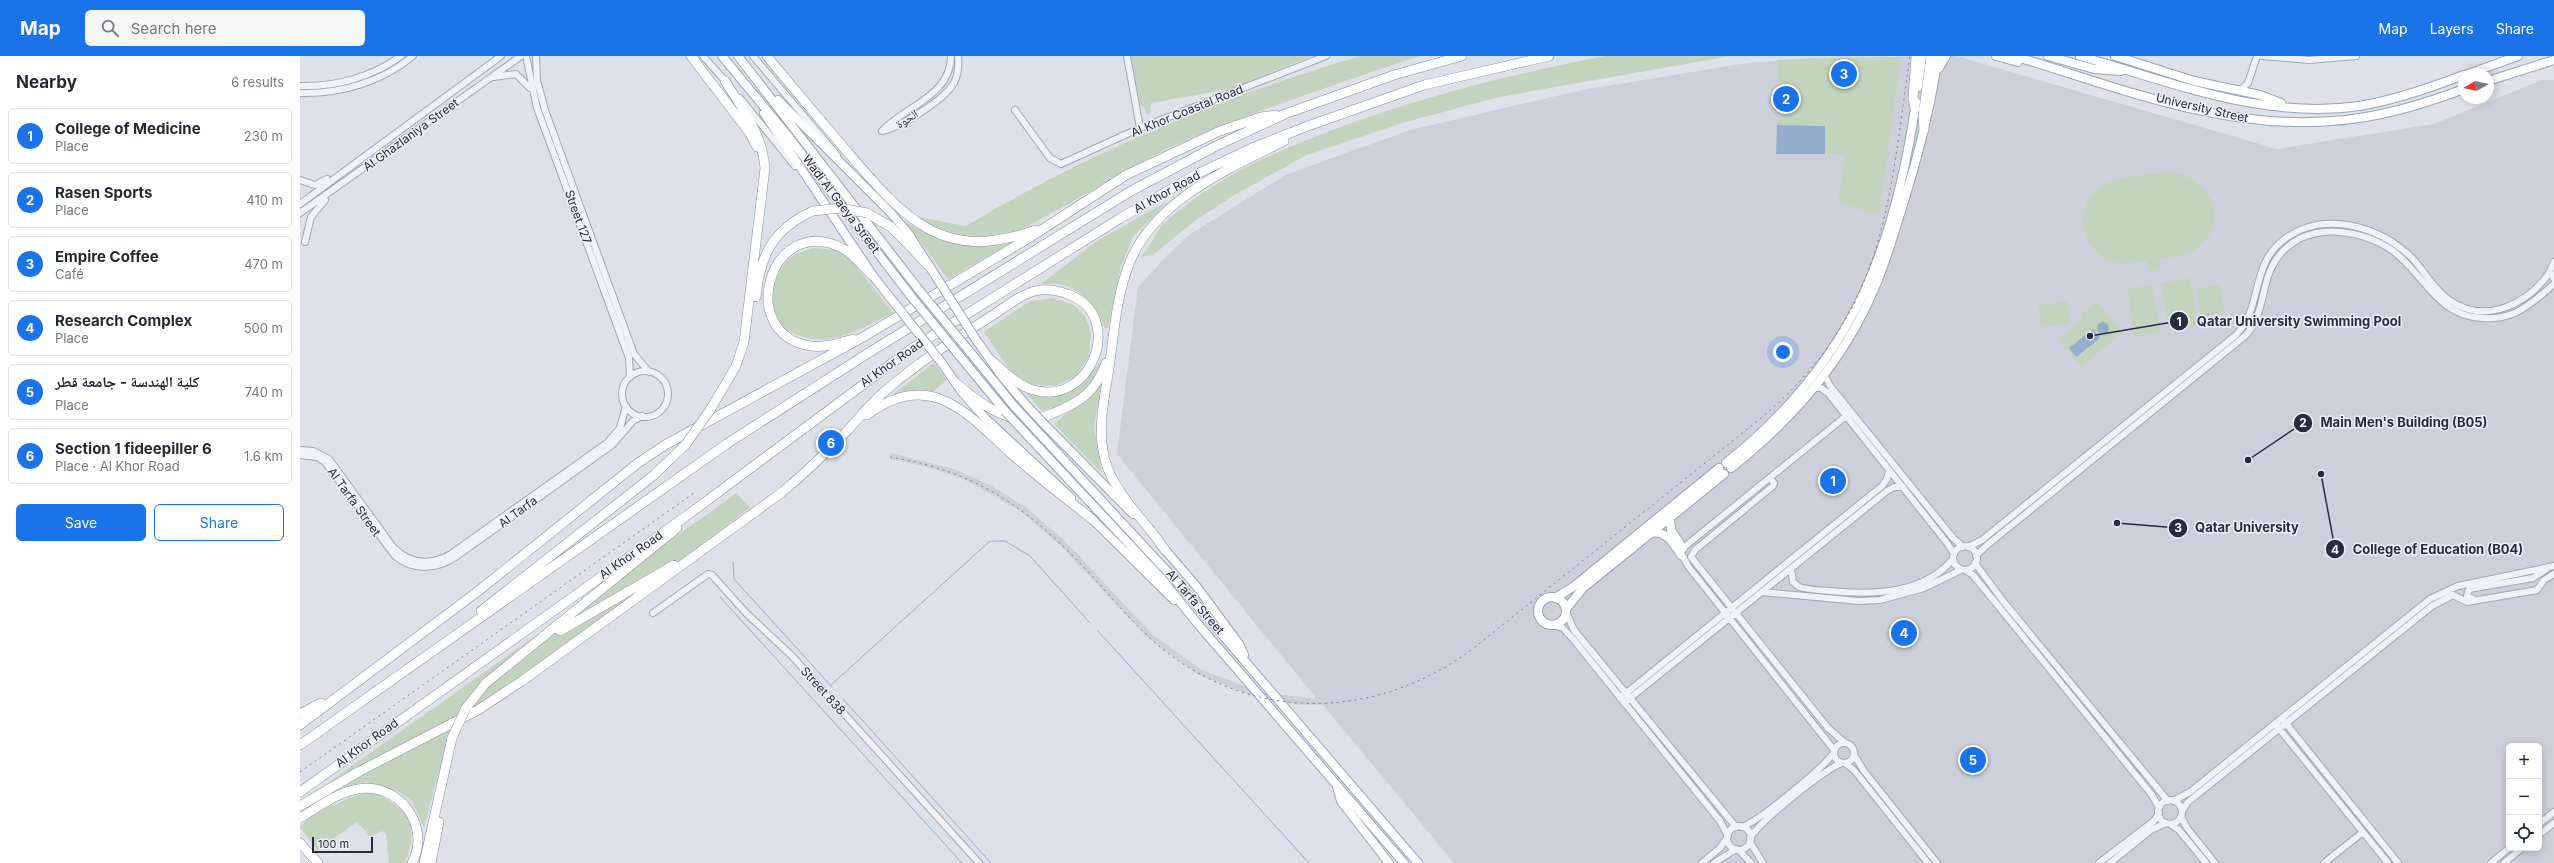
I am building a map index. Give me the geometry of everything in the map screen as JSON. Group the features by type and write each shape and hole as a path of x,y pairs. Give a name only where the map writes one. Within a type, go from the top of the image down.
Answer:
{"highway":[{"path":"691,56 754,141 761,170 760,207"},
{"path":"759,56 789,84"},
{"path":"767,56 884,195 907,216 928,230 962,240 990,241 1021,235 1046,226"},
{"name":"Al Khor Road","path":"300,745 728,443 870,352 1132,191 1216,146 1285,114 1387,77 1462,56"},
{"name":"Al Khor Road","path":"300,792 690,514 911,349 1119,219 1197,174 1252,148 1304,127 1424,85 1549,56"},
{"path":"1915,108 1913,99 1916,56"},
{"path":"1924,130 1923,116 1931,56"},
{"path":"471,625 492,602 663,468 686,444 710,410 736,366 744,342 765,168 761,142 756,130 726,82"},
{"path":"300,725 557,529 643,460 694,427 866,336 1028,238 1126,175 1172,152 1220,131 1261,116 1285,114"},
{"path":"1166,550 1118,488 1104,456 1101,420 1121,290 1128,266 1139,243 1156,222 1198,188 1295,135 1304,127"},
{"path":"718,397 733,379 745,356 752,331 759,273 769,247 788,225 813,211 840,208 867,213 891,227 930,266"},
{"path":"866,336 826,346 811,346 796,342 782,332 772,318 768,301 768,284 773,268 784,255 797,246 812,243 827,243 842,248 873,276"},
{"path":"300,806 360,771 478,710 522,681 708,547 796,481 883,393 903,376 1015,301 1034,291 1054,290 1073,296 1084,304 1096,326 1098,338 1093,363 1077,382 1066,388 1042,392 1030,389 1005,374 991,360"},
{"path":"956,383 985,406 1025,420 1036,420 1079,402 1086,395 1102,373 1114,336"},
{"path":"846,432 877,408 896,400 917,396 945,401 971,416 1016,458 1093,520"},
{"path":"424,863 448,748 466,708 486,683 663,542 690,514"},
{"path":"526,651 620,594 708,547"},
{"path":"300,714 349,684 360,680"},
{"path":"432,863 450,752 448,748"},
{"path":"300,818 352,790 374,788 391,793 406,806 417,828 417,846 412,863"},
{"path":"304,848 318,863"}],"main road":[{"name":"Wadi Al Gaeya Street","path":"722,56 788,136 910,295 958,354"},
{"name":"Wadi Al Gaeya Street","path":"738,56 918,290 966,347"},
{"path":"1922,56 1915,108 1901,182 1884,246 1859,307 1830,354 1807,385 1729,465 1767,437 1813,388 1856,326 1876,286 1913,176 1939,68 1946,56"},
{"path":"1932,94 1938,56"},
{"path":"1996,56 2021,62 2031,61"},
{"name":"University Street","path":"2014,56 2186,107 2237,118 2276,122 2320,122 2369,116 2408,108 2458,91"},
{"path":"2048,56 2094,69 2128,70"},
{"name":"University Street","path":"2080,56 2208,94 2290,109 2334,108 2386,101 2458,77"},
{"path":"2115,56 2194,81 2254,94 2290,109"},
{"path":"2485,68 2518,56"},
{"path":"2494,79 2554,60"},
{"path":"754,75 900,222 930,266 975,338 991,360 1029,408 1166,550 1225,624 1239,644 1248,663"},
{"path":"745,84 820,199 873,276 941,362 967,399 1007,441 1093,520 1197,623"},
{"path":"2208,94 2237,91"},
{"name":"Al Tarfa Street","path":"966,347 1014,406 1132,531 1248,663 1418,863"},
{"name":"Al Tarfa Street","path":"958,354 1005,411 1158,574 1197,623 1404,863"},
{"path":"1721,471 1670,518 1579,591 1566,611 1562,621 1553,625 1543,622 1539,610 1544,600 1555,598 1573,587 1721,471"},
{"path":"1670,518 1671,530 1682,551"},
{"path":"1651,533 1659,533 1666,536 1682,551"},
{"path":"1555,598 1562,602 1566,611"},
{"path":"1337,786 1341,801 1389,863"},
{"path":"304,848 314,863"}],"street":[{"path":"300,86 326,85 353,79 379,69 401,56"},
{"path":"300,93 339,90 356,86 382,75 413,56"},
{"name":"Al Ghazlaniya Street","path":"300,204 501,56"},
{"name":"Al Ghazlaniya Street","path":"300,213 521,56"},
{"name":"Street 127","path":"526,56 532,90 627,351 631,364 630,377"},
{"name":"Street 127","path":"536,56 539,89 552,130 634,354 649,372"},
{"name":"Wadi Al Gaeya Street","path":"703,56 726,82 820,199"},
{"path":"753,56 832,149 846,168"},
{"name":"الحوة","path":"951,56 949,72 942,84 894,124 947,92 957,74 958,56"},
{"path":"1127,56 1140,128"},
{"name":"Al Khor Coastal Road","path":"1016,110 1050,158 1057,164 1066,163 1140,128 1326,56"},
{"path":"2237,91 2248,83 2257,56"},
{"path":"2262,56 2309,60 2356,56"},
{"path":"490,78 516,74 524,80 532,90 539,89"},
{"path":"2248,83 2254,94"},
{"path":"300,180 315,185 340,175"},
{"path":"305,242 312,216 333,191"},
{"path":"1791,569 1793,582 1799,587 1869,594 1914,585 1943,570 1965,547 1982,540 2184,377 2242,328 2250,313 2262,268 2269,254 2286,238 2310,227 2341,224 2369,230 2383,236 2413,260 2445,297 2469,309 2486,312 2509,307 2531,294 2550,272 2554,262"},
{"path":"1762,592 1858,601 1880,600 1924,588 1972,567 1976,559 2067,481 2239,342 2252,328 2260,306 2265,280 2276,259 2292,243 2315,234 2348,233 2382,244 2399,256 2440,302 2454,312 2470,317 2489,319 2514,313 2554,284"},
{"path":"2550,272 2554,279"},
{"path":"639,372 649,372 663,380 666,387 667,400 657,413 642,416 631,412 626,406 622,393 630,377 639,372"},
{"path":"1824,374 1829,384 1953,538 1965,547 1976,559 2003,601 2170,801 2179,804 2187,828 2215,863"},
{"path":"2184,377 2188,383"},
{"path":"1813,388 1826,390 1845,417 1948,543 1956,566 1978,581 2152,795 2161,819 2179,830 2206,863"},
{"name":"Al Tarfa","path":"383,534 392,547 407,558 420,562 442,559 606,443 620,428 626,406"},
{"path":"1852,412 1682,551 1708,591 1834,751 1837,760 1844,763 1857,773 1928,863"},
{"name":"Al Tarfa","path":"384,545 399,559 411,565 434,566 449,561 612,445 633,421 642,416"},
{"path":"2131,420 2135,426"},
{"path":"300,450 318,455"},
{"name":"Al Tarfa Street","path":"300,455 318,455 333,464 383,534"},
{"name":"Al Tarfa Street","path":"318,455 328,466 384,545"},
{"path":"1620,698 1731,606 1882,486 1887,479 1889,470"},
{"path":"2062,476 2067,481"},
{"path":"1770,478 1774,483 1773,486 1692,553 1693,561 1731,606 1828,728 1845,743 1852,746 1854,755 1864,771 1937,863"},
{"path":"1624,704 1887,491 1894,487 1903,487"},
{"path":"2478,600 2469,598 2468,590 2533,578 2542,571 2554,566"},
{"path":"2099,863 2154,824 2168,824 2177,822 2195,797 2271,736 2408,620 2430,599 2450,588 2554,566"},
{"name":"Street 838","path":"653,613 708,574 712,575 746,613 791,655 979,863"},
{"path":"2110,863 2154,824 2159,811 2170,801 2181,798 2191,791 2266,730 2408,620 2452,596 2466,602 2538,590 2544,580 2554,574"},
{"path":"1708,591 1714,586"},
{"path":"1566,611 1572,627 1580,641 1624,704 1720,821 1730,845 1738,849 1751,863"},
{"path":"1553,625 1562,628 1580,641 1739,827 1748,831 1750,840 1763,863"},
{"path":"2282,718 2398,863"},
{"path":"2275,723 2388,863"},
{"path":"2266,730 2271,736"},
{"path":"1702,863 1720,848 1727,837 1739,827 1752,823 1826,762 1839,744 1845,743"},
{"path":"2240,751 2244,757"},
{"path":"1714,863 1738,849 1746,847 1758,827 1830,769 1851,761 1854,755"},
{"path":"2319,778 2326,773"},
{"path":"2191,791 2195,797"},
{"path":"2542,822 2554,812"},
{"path":"2542,833 2554,823"},
{"path":"2324,863 2363,832 2367,824"},
{"path":"2363,832 2372,830"},
{"path":"2491,863 2506,850"},
{"path":"2504,863 2518,851"}],"shaded area":[{"path":"1956,56 2277,149 2434,124 2483,104 2494,104 2494,100 2542,80 2554,80 2554,863 1454,863 1323,705 1300,705 1258,698 1199,675 1148,638 1059,544 1020,511 964,479 927,467 890,459 891,453 954,469 990,485 1024,506 1064,540 1152,634 1202,670 1260,692 1317,699 1117,454 1138,287 1189,235 1285,175 1410,130 1582,90 1747,63 1810,58"}],"green space":[{"path":"1129,56 1312,56 1230,89 1151,103 1150,113 1147,115 1143,106 1137,103"},
{"path":"1361,56 1420,56 1268,108 1178,144 1145,160 1020,230 991,236 965,235 940,229 918,217 966,226 1061,174 1158,128 1258,89"},
{"path":"1605,56 1731,56 1499,97 1406,122 1307,155 1236,194 1193,222 1153,255 1139,257 1143,254 1160,228 1184,207 1230,176 1280,151 1365,118 1467,87"},
{"path":"1901,57 1879,214 1838,203 1845,155 1825,154 1825,126 1777,125 1777,60"},
{"path":"2168,172 2183,175 2196,182 2206,191 2212,202 2215,214 2213,227 2207,239 2195,250 2187,254 2159,259 2161,270 2148,272 2146,260 2121,264 2101,256 2092,247 2086,237 2083,225 2087,202 2094,192 2105,184 2118,179"},
{"path":"1168,201 1133,237 1121,266 1108,328 1104,328 1094,308 1077,292 1061,284 1041,284 1097,241"},
{"path":"906,222 932,236 956,243 982,246 1011,243 948,279"},
{"path":"813,248 836,250 850,258 893,313 861,329 835,338 817,339 806,337 790,332 786,329 779,321 775,311 773,300 776,279 788,260 798,253"},
{"path":"2190,278 2198,326 2169,330 2161,283"},
{"path":"2152,285 2161,332 2135,336 2127,289"},
{"path":"2220,285 2225,313 2201,317 2197,289"},
{"path":"1052,298 1074,305 1085,316 1091,333 1089,356 1076,376 1055,386 1031,384 1012,373 984,332 1030,301"},
{"path":"2068,301 2070,323 2041,327 2038,305"},
{"path":"2097,301 2122,333 2081,367 2059,339 2083,318 2081,315"},
{"path":"1103,358 1093,379 1087,387 1081,394 1064,404 1042,411 1027,394 1054,395 1072,391 1086,379"},
{"path":"934,363 947,380 930,394 883,402"},
{"path":"1101,386 1094,427 1102,473 1054,424"},
{"path":"737,493 750,508 460,724 439,771 424,827 412,801 398,791 366,782 345,787 325,785"},
{"path":"372,792 395,805 408,819 411,828 411,838 405,863 389,863 386,834 382,831 370,836 357,822 317,850 300,827 313,816 333,805 355,796"}],"water":[{"path":"1777,125 1825,126 1825,154 1776,154"},
{"path":"2101,322 2105,322 2109,328 2105,334 2101,334 2097,330 2097,326"},
{"path":"2093,329 2100,338 2076,357 2069,348"}],"waterway":[{"path":"831,685 990,541 1005,541 1030,556 1090,623"},
{"path":"733,562 734,579 832,687"},
{"path":"720,597 962,863"},
{"path":"1098,631 1309,863"},
{"path":"843,699 991,863"}],"railway":[{"path":"890,457 922,464 952,473 978,484 1003,498 1049,533 1071,554 1155,643 1202,675 1240,692 1280,701 1321,703 1361,699 1401,688 1439,671 1475,647 1760,419 1802,379 1834,339 1857,297 1874,254 1886,209 1895,162 1910,56"},
{"path":"300,772 694,493"}],"place":[{"name":"Empire Coffee","path":"1844,74"},
{"name":"Rasen Sports","path":"1786,99"},
{"name":"Qatar University Swimming Pool","path":"2090,336"},
{"name":"Section 1 fideepiller 6","path":"831,443"},
{"name":"Main Men's Building (B05)","path":"2248,460"},
{"name":"College of Education (B04)","path":"2321,474"},
{"name":"College of Medicine","path":"1833,481"},
{"name":"Qatar University","path":"2117,523"},
{"name":"Research Complex","path":"1904,633"},
{"name":"كلية الهندسة - جامعة قطر","path":"1973,760"}]}
